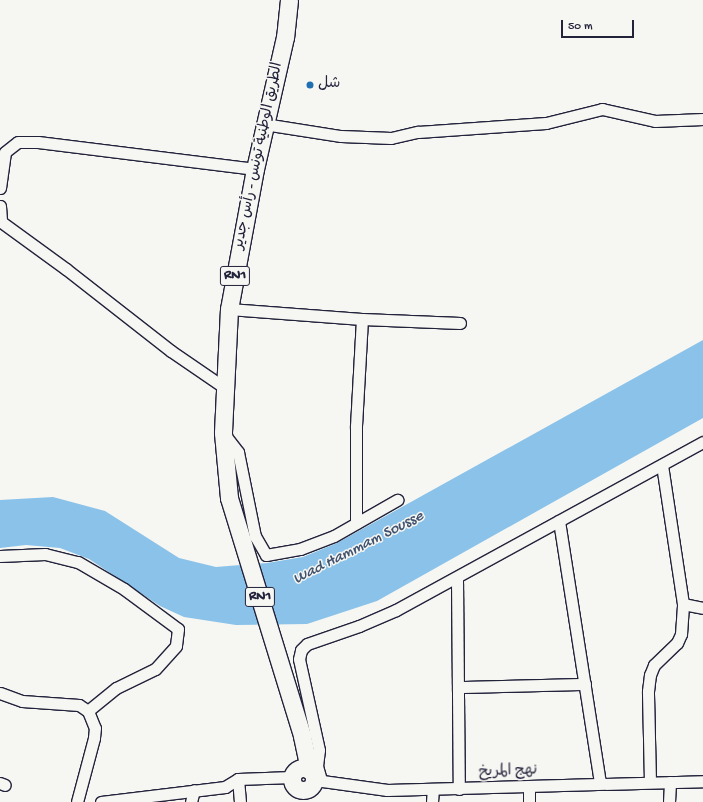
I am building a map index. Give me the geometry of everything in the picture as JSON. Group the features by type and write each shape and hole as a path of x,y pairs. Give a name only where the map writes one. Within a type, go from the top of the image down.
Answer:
{"main road":[{"name":"الطريق الوطنية تونس - رأس جدير","path":"289,0 285,37 264,124 229,309 223,433 229,498 294,710 310,802"},
{"name":"الطريق الوطنية تونس - رأس جدير","path":"295,802 305,778"}],"street":[{"path":"264,124 341,136 391,138 418,132 546,123 602,109 655,121 703,120"},
{"path":"0,188 5,152 18,142 38,142 255,169"},
{"path":"0,206 1,222 66,269 171,350 225,388"},
{"path":"229,309 362,320 460,323"},
{"path":"356,524 356,426 362,320"},
{"path":"223,433 238,452 255,536 266,555 300,549 334,536 397,500"},
{"path":"305,778 317,766 319,750 299,659 301,650 307,644 359,626 457,579 703,442"},
{"path":"650,782 648,691 650,675 654,665 677,643 682,634 683,604 662,465"},
{"path":"559,521 600,783"},
{"path":"0,556 45,554 78,562 124,589 178,629 176,646 160,664 116,688 88,711"},
{"path":"457,579 459,789"},
{"path":"683,604 703,608"},
{"path":"459,687 585,684"},
{"path":"0,693 22,700 79,705 88,711 95,728 94,738 77,802"},
{"name":"نهج المريخ","path":"238,779 305,778 387,790 433,790 600,783 703,781"},
{"path":"101,802 194,790 225,788 238,779 240,802"},
{"path":"669,802 670,782"},
{"path":"529,787 529,802"},
{"path":"191,802 194,790"},
{"path":"432,802 433,790"}],"water":[{"name":"Wad Hammam Sousse","path":"703,340 703,418 377,601 307,624 236,625 184,617 160,606 89,559 60,548 26,545 0,548 0,500 53,497 105,511 179,558 216,567 267,563 303,557 337,543"}],"place":[{"name":"شل","path":"310,85"}]}
